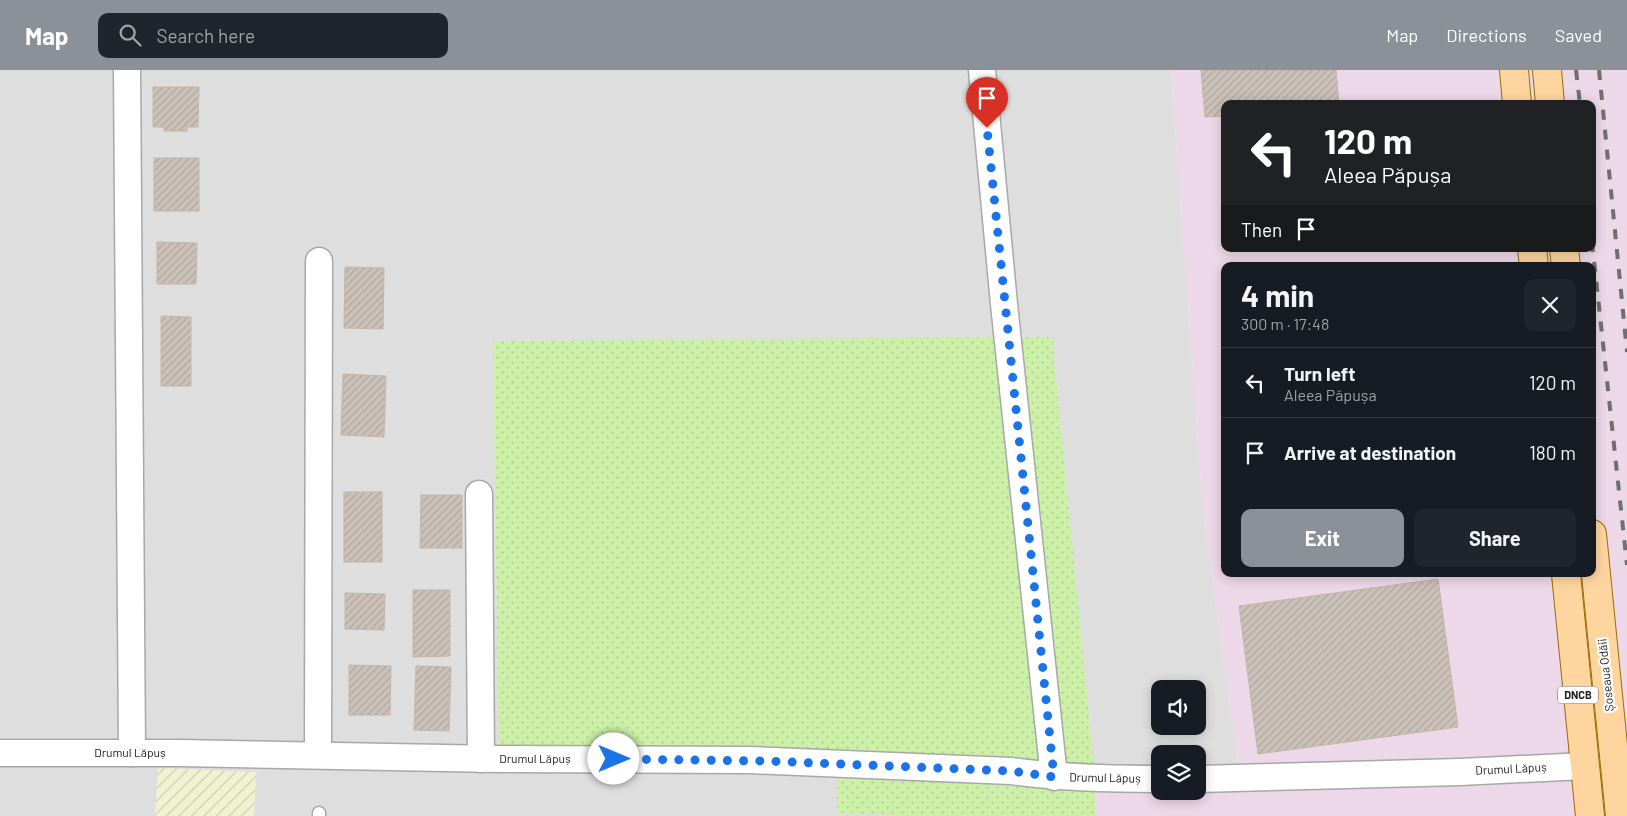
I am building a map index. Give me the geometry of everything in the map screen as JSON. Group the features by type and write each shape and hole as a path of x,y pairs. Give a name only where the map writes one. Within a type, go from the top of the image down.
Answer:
{"main road":[{"path":"1514,70 1517,100"},
{"path":"1547,70 1550,100"},
{"name":"Șoseaua Odăii","path":"1596,574 1620,816"},
{"name":"DNCB","path":"1566,577 1590,816"}],"street":[{"path":"127,70 132,753"},
{"path":"982,70 1054,777"},
{"path":"318,261 318,755"},
{"path":"479,494 481,759"},
{"name":"Drumul Lăpuș","path":"0,752 318,755 481,759 758,760 1011,771 1095,780 1151,779"},
{"name":"Drumul Lăpuș","path":"1206,779 1460,772 1585,766"}],"shaded area":[{"path":"0,70 1171,70 1203,512 1240,779 1206,779 1206,745 1151,745 1151,779 1095,780 1095,816 0,816"},
{"path":"1171,70 1627,70 1627,816 1095,816 1095,780 1151,789 1151,800 1206,800 1206,789 1240,779 1203,512"}],"green space":[{"path":"1052,337 1095,779 1095,816 934,816 837,813 838,764 499,759 493,341"},
{"path":"158,768 256,772 254,816 155,816"}],"building":[{"path":"1201,70 1336,70 1339,100 1221,100 1221,116 1205,117"},
{"path":"153,87 199,87 198,127 187,127 187,131 164,131 164,127 153,127"},
{"path":"154,158 199,158 199,211 154,211"},
{"path":"157,242 197,243 196,284 157,284"},
{"path":"345,267 384,268 383,329 344,328"},
{"path":"161,316 191,317 191,386 161,386"},
{"path":"343,374 386,376 384,437 341,435"},
{"path":"344,492 382,492 382,562 344,562"},
{"path":"421,495 462,495 462,548 420,548"},
{"path":"1438,579 1458,727 1258,754 1239,606"},
{"path":"413,590 450,590 450,656 413,657"},
{"path":"345,593 385,594 384,630 345,629"},
{"path":"349,665 391,666 390,715 349,715"},
{"path":"416,666 451,667 449,731 414,730"}],"railway":[{"path":"1576,70 1580,100"},
{"path":"1599,70 1627,352"},
{"path":"1593,252 1594,262"},
{"path":"1596,279 1627,565"}],"route":[{"path":"614,759 749,760 1011,771 1054,777 987,128"}]}
